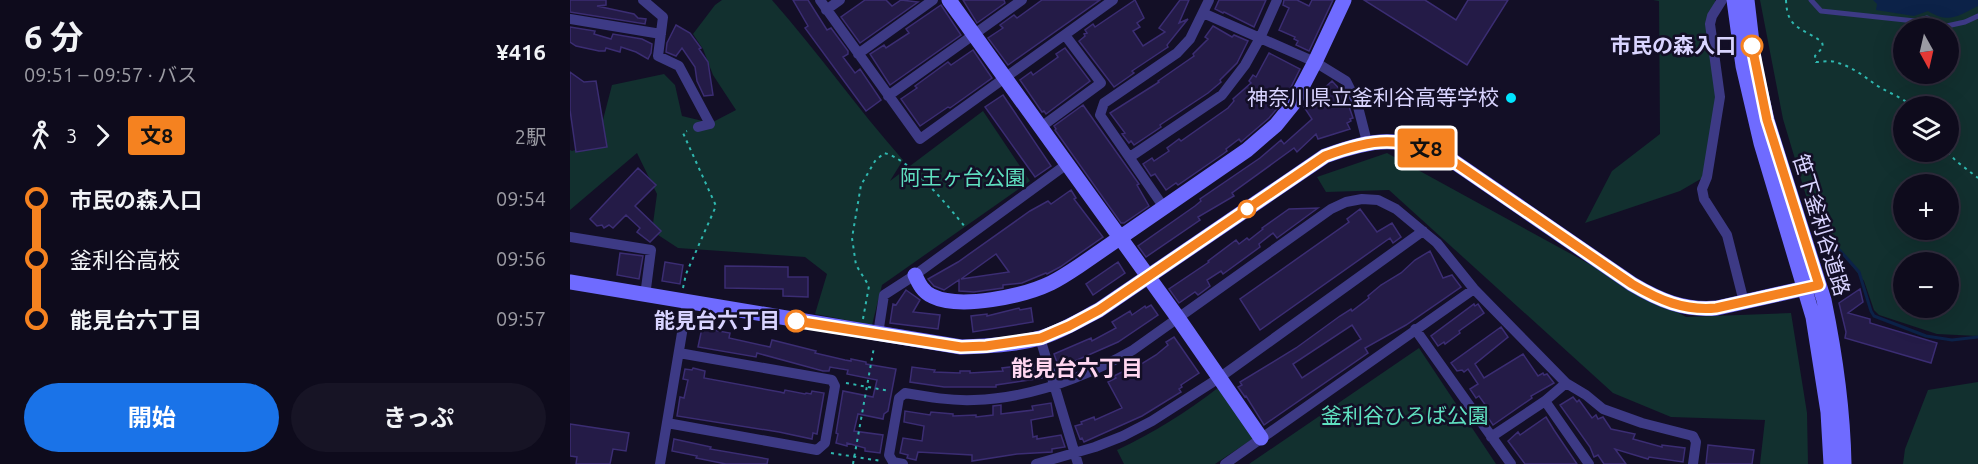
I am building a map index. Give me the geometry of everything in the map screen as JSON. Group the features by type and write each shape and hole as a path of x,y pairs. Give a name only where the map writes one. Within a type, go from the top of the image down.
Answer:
{"street":[{"path":"643,0 663,17 658,56 679,66 710,124 698,127"},
{"path":"840,0 823,5 920,139 1113,0"},
{"path":"858,54 933,0"},
{"path":"949,0 1178,318 1261,438"},
{"path":"888,96 1022,0"},
{"path":"1165,209 1100,115 1104,103 1177,53 1190,39 1209,0"},
{"path":"1130,158 1222,95 1245,65 1277,0"},
{"path":"915,275 922,289 933,297 957,301 991,300 1024,293 1052,283 1121,239 1247,150 1276,125 1293,104 1344,0"},
{"path":"1722,0 1710,24 1720,97 1707,177 1702,189 1704,199 1727,235 1744,302"},
{"name":"笹下釜利谷道路","path":"1734,0 1743,66 1756,124 1830,336 1840,410 1844,464"},
{"name":"笹下釜利谷道路","path":"1747,0 1755,68 1812,287 1813,317 1828,412 1831,464"},
{"path":"1203,13 1315,62 1346,81 1352,92 1367,142"},
{"path":"570,19 661,34"},
{"path":"1041,127 1101,83 1065,35"},
{"path":"570,282 645,296 685,297 872,338 961,347 986,346 1041,338 1099,310 1325,156 1367,142 1390,141 1425,148 1450,159 1632,284 1656,298 1682,307 1702,309 1812,287"},
{"path":"872,338 884,295 1067,164"},
{"path":"898,463 889,455 899,398 905,393 944,399 974,400 1055,387 1104,367 1132,350 1331,209 1346,202 1378,200 1396,209 1437,243 1474,289 1566,383 1603,409 1642,423 1693,436 1696,442 1693,464"},
{"path":"1036,464 1077,459 1152,421 1219,378 1423,231"},
{"path":"570,237 651,250 645,296"},
{"path":"1225,464 1474,289"},
{"path":"660,464 679,353 685,297"},
{"path":"1415,330 1511,464"},
{"path":"1041,338 1077,459"},
{"path":"667,423 817,450 825,443 835,386 829,379 679,353"},
{"path":"1491,437 1545,401 1566,383"},
{"path":"1545,401 1589,464"}],"lane":[{"path":"1810,0 1821,11 1915,21 1927,18 1942,27 1965,22 1978,16"}],"path":[{"path":"1786,0 1789,19 1797,29 1811,34 1822,42 1823,47 1815,56 1816,62 1834,61 1866,76 1877,85 1899,96"},
{"path":"685,297 686,274 716,206 683,133 698,127"},
{"path":"853,464 867,387 872,338 863,319 869,286 856,265 852,238 861,185 875,161 884,153 899,158 933,191 970,234"},
{"path":"1957,162 1978,178"},
{"path":"829,379 905,393"},
{"path":"817,450 898,463"}],"green space":[{"name":"阿王ヶ台公園","path":"722,0 772,0 903,160 890,181 983,111 1030,181 882,285 872,325 815,314 827,274 805,257 678,248 652,231 657,194 637,153 570,210 570,150 597,143 612,85 664,74 675,85 682,116 711,123 736,110 713,75 703,49 693,34 715,5"},
{"path":"1653,0 1715,0 1716,4 1707,21 1718,97 1704,177 1680,191 1585,223 1612,171 1660,134 1659,1"},
{"path":"1760,0 1978,0 1978,336 1937,334 1879,315 1874,310 1864,281 1836,246 1816,229 1783,119"},
{"path":"1387,153 1686,317 1791,313 1807,413 1808,464 1760,464 1765,420 1671,417 1613,393 1389,190 1326,192 1317,177"},
{"name":"釜利谷ひろば公園","path":"1419,348 1496,464 1249,464"},
{"path":"1978,382 1978,464 1903,464 1905,449 1928,390"},
{"path":"1219,387 1254,438 1215,464 1124,464 1117,450 1170,422"}],"water":[{"path":"1873,0 1978,0 1978,6 1948,18 1928,11 1914,16 1876,10 1877,4"}],"building":[{"path":"570,0 606,0 606,5 597,6 634,14 638,18 646,19 645,24 570,12"},
{"path":"793,0 808,0 827,30 831,28 848,51 848,54 843,57 855,73 860,69 881,100 866,111 805,28 808,26"},
{"path":"865,0 886,0 892,6 901,0 918,2 860,43 841,17"},
{"path":"963,0 1004,0 1005,3 977,23"},
{"path":"1042,0 1100,0 1008,65 988,38 1003,28 1000,25 1014,15 1017,18"},
{"path":"1135,0 1144,18 1137,23 1140,27 1133,31 1143,46 1165,32 1159,28 1180,0 1189,0 1179,23 1188,19 1167,45 1168,47 1132,71 1134,73 1114,87 1079,41 1087,33 1085,30 1093,24 1095,27"},
{"path":"1219,0 1266,0 1254,27 1215,9"},
{"path":"1284,0 1297,0 1309,6 1312,0 1333,0 1309,51 1296,45 1298,41 1294,39 1295,37 1279,30 1289,8 1283,5"},
{"path":"1364,0 1425,0 1456,20 1468,0 1508,0 1467,65"},
{"path":"941,5 961,35 890,85 870,54 884,45 886,48 909,33 906,29"},
{"path":"676,25 690,33 701,48 699,49 708,62 713,95 704,96 697,81 695,67 682,48 676,56 666,52 667,43"},
{"path":"1213,26 1232,37 1234,35 1248,41 1237,63 1208,93 1134,145 1131,141 1129,143 1122,134 1125,133 1110,113 1159,82 1194,56 1193,54 1208,39 1205,37"},
{"path":"570,27 595,31 594,34 611,39 613,34 642,39 652,44 651,53 648,59 621,47 620,52 606,48 605,51 599,51 576,46 570,42"},
{"path":"1065,48 1090,81 1046,114 1042,112 1020,80 1031,72 1033,75 1058,57 1056,54"},
{"path":"973,50 992,78 920,126 901,99 948,62 951,65"},
{"path":"1269,53 1300,69 1285,99 1269,118 1241,142 1239,139 1223,154 1178,185 1176,183 1166,190 1155,174 1151,176 1143,164 1152,158 1154,161 1169,151 1167,148 1179,139 1181,141 1228,108 1234,101 1233,99 1251,83 1249,81 1253,75 1256,77"},
{"path":"570,72 584,82 596,81 607,147 576,152 570,110"},
{"path":"1332,81 1345,95 1353,118 1347,123 1350,129 1318,139 1316,134 1297,152 1294,148 1232,193 1234,196 1198,217 1200,220 1146,257 1138,246 1195,206 1201,201 1200,199 1260,158 1281,140 1284,144 1312,119 1304,107 1322,94 1320,92"},
{"path":"1003,95 1051,166 1035,177 985,107"},
{"path":"1083,105 1139,184 1137,185 1149,206 1124,223 1121,223 1055,130 1054,126"},
{"path":"638,168 656,185 635,206 661,231 650,242 637,232 640,228 626,215 613,228 609,225 604,228 602,225 597,226 590,219"},
{"path":"1071,190 1076,198 1074,199 1103,237 1047,274 1022,283 1003,285 1003,288 974,292 959,291 959,280 944,290 934,286 928,279 958,262 1030,211 1048,201 1051,204","holes":["996,254 1009,272 961,279"]},
{"path":"1318,208 1277,238 1273,233 1259,244 1260,247 1223,274 1221,271 1207,280 1210,286 1198,295 1195,292 1179,303 1169,289 1209,262 1236,240 1239,244 1247,238 1249,240 1289,209"},
{"path":"1360,209 1377,232 1392,223 1401,237 1393,243 1390,238 1260,330 1240,299 1349,222 1347,219"},
{"path":"1430,251 1443,278 1452,275 1461,287 1406,325 1365,348 1368,353 1264,425 1238,387 1242,385 1240,382 1296,348 1351,309 1352,311 1381,285 1401,273 1415,260","holes":["1352,325 1361,339 1302,378 1293,364"]},
{"path":"620,253 643,256 639,279 617,275"},
{"path":"665,262 683,265 680,284 662,281"},
{"path":"1118,262 1125,273 1093,295 1086,284"},
{"path":"725,266 788,267 788,277 808,277 808,297 783,296 783,289 725,288"},
{"path":"1860,289 1863,302 1848,313 1870,319 1870,323 1937,343 1931,363 1845,338 1846,332 1839,303"},
{"path":"906,290 920,300 913,312 940,315 938,329 890,323 893,304 896,305"},
{"path":"1474,304 1475,306 1478,304 1484,313 1445,344 1444,342 1438,346 1431,336"},
{"path":"1151,305 1158,315 1118,342 1059,368 1054,354 1091,338 1092,341 1116,328 1112,322 1130,311 1132,315 1145,306 1146,308"},
{"path":"1019,308 1020,310 1031,308 1033,322 973,332 971,316 987,314 987,316"},
{"path":"1501,327 1508,337 1475,364 1484,378 1523,354 1538,376 1543,373 1547,374 1554,383 1531,396 1532,398 1493,425 1485,413 1489,410 1479,396 1476,398 1470,389 1478,384 1468,369 1464,372 1457,371 1451,363"},
{"path":"702,328 730,333 729,338 770,347 772,340 816,351 815,353 896,369 888,411 884,414 883,419 858,414 854,431 883,435 880,453 865,451 865,448 847,443 847,446 836,443 843,391 873,397 877,380 847,374 848,370 830,367 829,371 823,371 757,353 756,357 698,347"},
{"path":"1174,337 1199,373 1181,385 1179,389 1181,392 1142,416 1084,442 1082,438 1080,439 1075,426 1122,408 1108,382 1116,378 1114,376 1128,369 1130,371 1156,355 1168,345 1166,342"},
{"path":"1035,364 1035,367 1040,366 1042,378 996,385 996,387 944,387 910,382 912,367 935,370 934,372 970,371 970,373 1003,371 1002,368"},
{"path":"693,368 705,371 704,378 784,393 785,390 805,394 811,394 812,391 824,393 817,434 813,433 812,439 677,416 680,397 684,398 688,380 683,379 685,369 692,370"},
{"path":"1573,397 1577,402 1579,400 1592,418 1596,415 1598,419 1603,417 1611,429 1635,434 1633,439 1662,447 1662,445 1685,448 1683,462 1649,457 1648,459 1615,449 1626,464 1604,464 1598,455 1594,457 1590,447 1560,405"},
{"path":"1051,403 1053,416 1031,420 1033,437 1037,436 1037,439 1061,435 1065,447 1052,449 1052,452 1017,454 972,461 972,455 918,452 916,460 900,453 903,438 922,441 924,426 904,422 905,411 930,415 931,412 953,414 953,416 976,415 976,417 993,415 993,406 1001,405 1001,414 1033,410 1032,406"},
{"path":"1546,417 1577,464 1525,464 1508,441 1518,432 1520,435"},
{"path":"570,424 629,433 626,451 613,449 610,464 576,464 577,457 570,456"},
{"path":"674,439 711,447 710,449 768,459 767,464 726,464 696,458 697,456 672,451"},
{"path":"1708,445 1754,450 1752,464 1706,464"}],"waterway":[{"path":"1816,229 1827,236 1859,272 1874,316 1926,336 1952,340 1978,337"}],"bus line":[{"name":"文8","path":"796,321 961,347 1000,345 1041,338 1099,310 1325,156 1367,142 1390,141 1425,148 1450,159 1632,284 1656,298 1682,307 1716,308 1819,285 1767,120 1752,46"}],"place":[{"name":"市民の森入口","path":"1752,46"},
{"name":"神奈川県立釜利谷高等学校","path":"1511,98"},
{"name":"能見台六丁目","path":"796,321"}],"district":[{"name":"能見台六丁目","path":"1077,368"}]}
